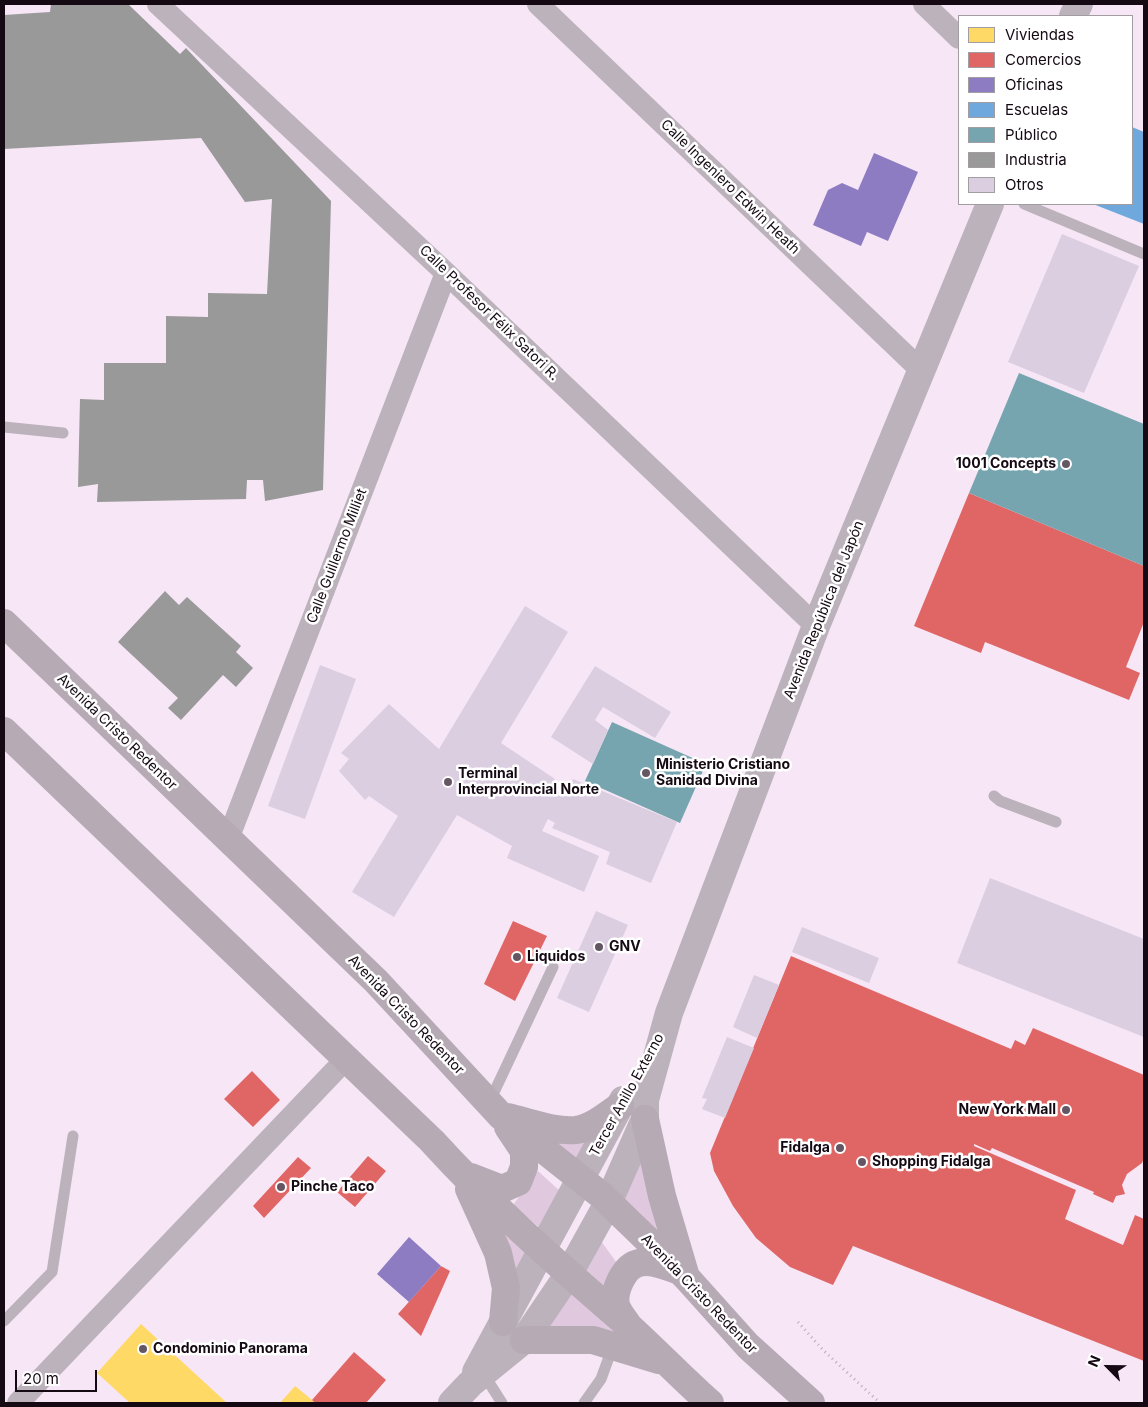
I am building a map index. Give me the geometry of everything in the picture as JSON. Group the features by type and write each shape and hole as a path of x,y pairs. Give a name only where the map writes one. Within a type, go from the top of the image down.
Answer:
{"main road":[{"name":"Avenida Cristo Redentor","path":"4,623 376,981 495,1110 608,1202 682,1274 748,1346 811,1403"},
{"path":"8,743 347,1058 432,1140 460,1172 568,1275 624,1339 664,1361 710,1403"},
{"path":"495,1110 554,1128 577,1130 599,1121 620,1106"},
{"path":"460,1172 502,1189 518,1182 524,1167 524,1151 495,1110"},
{"path":"645,1120 682,1274"},
{"path":"460,1172 498,1253 506,1288 503,1322"},
{"path":"624,1339 623,1318 616,1304 618,1287 625,1272 637,1263 648,1262 682,1274"},
{"path":"524,1340 624,1339"}],"street":[{"name":"Calle Profesor Félix Satori R.","path":"158,4 446,273 816,626"},
{"name":"Calle Ingeniero Edwin Heath","path":"538,4 922,371"},
{"path":"924,4 958,37"},
{"name":"Avenida República del Japón","path":"668,1020 816,626 990,205"},
{"name":"Calle Guillermo Milliet","path":"228,839 446,273"},
{"name":"Tercer Anillo Externo","path":"477,1378 503,1322 668,1020"},
{"name":"Tercer Anillo Externo","path":"452,1403 477,1378 524,1340 568,1275 608,1202 645,1120 644,1100 668,1020"},
{"path":"18,1403 347,1058"}],"lane":[{"path":"1026,205 1144,254"},
{"path":"4,427 63,433"},
{"path":"994,796 1000,802 1056,822"},
{"path":"495,1110 553,967"},
{"path":"4,1321 52,1272 73,1136"},
{"path":"584,1403 602,1379 624,1339"},
{"path":"477,1378 502,1403"}],"path":[{"path":"798,1322 823,1350 880,1403"}],"shaded area":[{"path":"603,1125 577,1168 552,1138"},
{"path":"644,1151 669,1255 617,1199"},
{"path":"538,1171 562,1193 541,1229 513,1205"},
{"path":"480,1197 529,1248 512,1288"},
{"path":"601,1241 622,1270 599,1293 581,1272"},
{"path":"571,1288 633,1340 546,1334"}],"building: Viviendas":[{"name":"Condominio Panorama","path":"141,1324 227,1403 130,1403 97,1373"},
{"path":"295,1386 312,1400 315,1403 280,1403"}],"building: Comercios":[{"path":"969,493 1144,566 1144,622 1126,667 1140,673 1129,700 985,642 981,653 914,626"},
{"name":"Liquidos","path":"513,921 547,936 515,1001 484,984"},
{"name":"Shopping Fidalga","path":"791,956 1011,1049 1015,1040 1025,1045 1033,1028 1144,1075 1144,1158 1142,1163 1127,1174 1122,1185 1125,1194 1116,1196 1113,1203 1093,1194 1094,1192 992,1148 990,1151 974,1144 974,1146 1076,1190 1065,1219 1123,1245 1135,1215 1144,1219 1144,1361 853,1246 833,1285 790,1267 756,1238 733,1206 714,1171 710,1153"},
{"path":"252,1071 280,1100 253,1127 224,1099"},
{"path":"368,1156 386,1171 355,1207 337,1192"},
{"name":"Pinche Taco","path":"298,1157 311,1168 264,1218 253,1206"},
{"path":"441,1266 450,1271 421,1336 398,1314"},
{"path":"354,1352 386,1380 366,1403 315,1403 312,1400"}],"building: Oficinas":[{"path":"874,153 918,172 888,241 867,232 861,246 813,225 828,190 842,183 858,190"},
{"path":"409,1237 441,1266 409,1302 377,1274"}],"building: Escuelas":[{"path":"1133,127 1144,132 1144,224 1096,205 1133,205"}],"building: Público":[{"path":"1019,373 1144,424 1144,566 969,493"},
{"name":"Ministerio Cristiano Sanidad Divina","path":"612,722 706,764 680,823 585,781"}],"building: Industria":[{"path":"51,4 128,4 180,54 186,48 331,201 323,490 265,501 263,480 247,480 246,499 97,502 98,484 78,487 80,399 104,400 104,363 166,363 166,316 208,317 208,293 267,294 272,199 245,202 201,138 4,149 4,15 50,12"},
{"path":"165,591 179,605 187,597 241,646 236,652 253,668 236,687 223,675 181,720 168,708 178,698 118,642"}],"building: Otros":[{"path":"1062,234 1139,266 1084,393 1008,362"},
{"path":"525,606 568,632 501,743 555,779 550,787 566,795 573,779 677,822 651,883 606,864 610,852 552,828 555,823 548,819 542,831 599,856 584,892 507,858 512,846 457,815 394,917 352,892 398,816 369,796 365,800 339,771 349,759 341,753 389,704 439,749"},
{"path":"320,665 356,679 305,819 268,806"},
{"path":"595,666 671,712 655,738 603,707 595,720 608,730 593,764 551,737"},
{"path":"990,878 1144,939 1144,1037 957,963"},
{"name":"GNV","path":"596,911 628,925 589,1012 557,998"},
{"path":"802,927 879,958 869,983 792,952"},
{"path":"754,975 779,985 757,1038 733,1027"},
{"path":"727,1037 754,1048 725,1118 702,1109 707,1099 702,1098"}],"place":[{"name":"1001 Concepts","path":"1066,464"},
{"name":"Ministerio Cristiano Sanidad Divina","path":"646,773"},
{"name":"Terminal Interprovincial Norte","path":"448,782"},
{"name":"GNV","path":"599,947"},
{"name":"Liquidos","path":"517,957"},
{"name":"New York Mall","path":"1066,1110"},
{"name":"Fidalga","path":"840,1148"},
{"name":"Shopping Fidalga","path":"862,1162"},
{"name":"Pinche Taco","path":"281,1187"},
{"name":"Condominio Panorama","path":"143,1349"}]}
